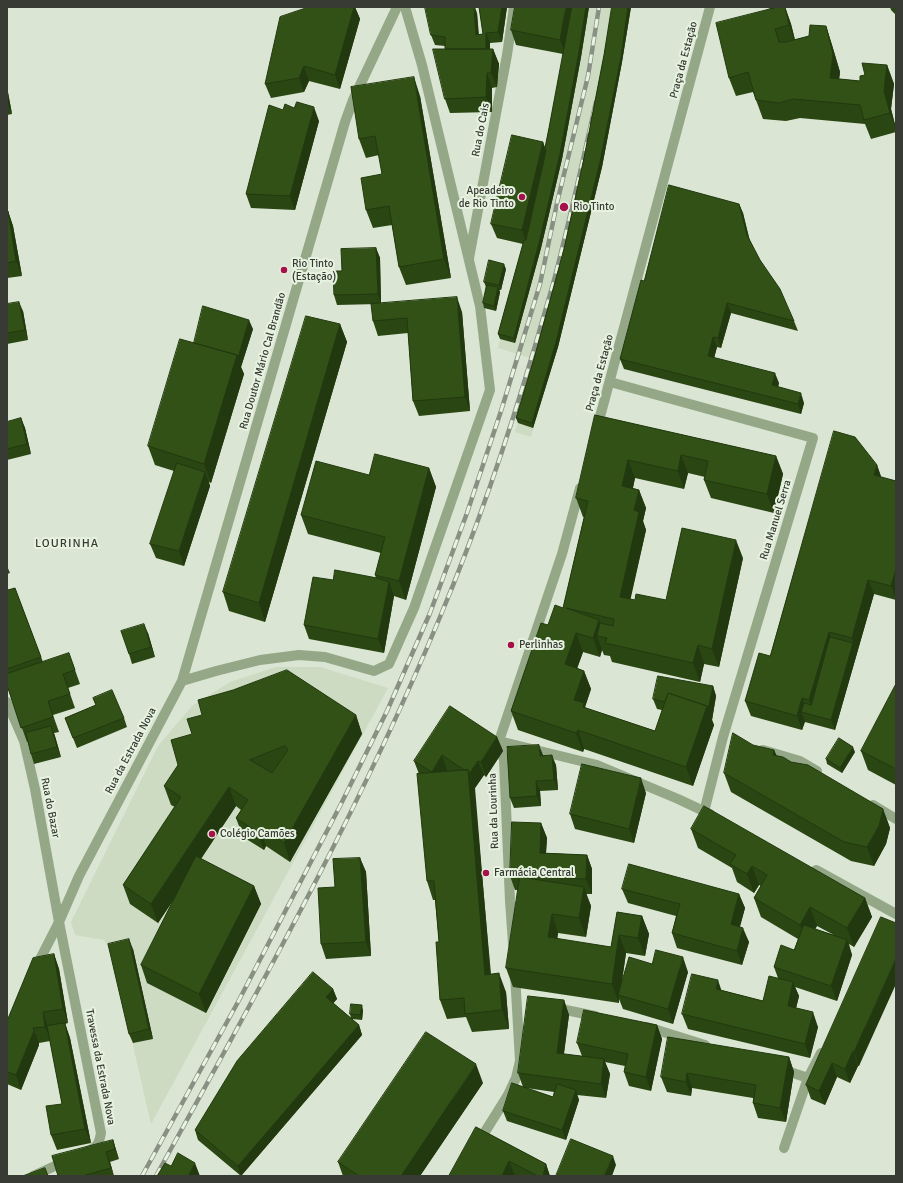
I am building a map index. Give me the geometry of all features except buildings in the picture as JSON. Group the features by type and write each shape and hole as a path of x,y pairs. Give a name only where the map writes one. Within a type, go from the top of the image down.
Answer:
{"street":[{"name":"Rua Doutor Mário Cal Brandão","path":"182,681 345,122 353,100 397,7"},
{"path":"182,681 260,660 299,655 325,657 374,671 389,664 414,608 490,390 480,306 422,65 405,7"},
{"name":"Rua do Cais","path":"469,258 507,55 514,7"},
{"name":"Praça da Estação","path":"595,435 710,7"},
{"name":"Rua Manuel Serra","path":"610,382 814,438 704,812"},
{"path":"582,479 562,554 499,741 597,765 678,799 718,818"},
{"name":"Rua da Estrada Nova","path":"31,976 59,922 78,876 182,681"},
{"name":"Rua do Bazar","path":"7,702 24,741 35,789 59,922"},
{"name":"Rua da Lourinha","path":"474,1149 508,1095 516,1078 520,1061 510,901 504,760 499,741"},
{"path":"751,746 800,761 828,778"},
{"path":"862,798 896,819"},
{"path":"806,865 894,912"},
{"name":"Travessa da Estrada Nova","path":"33,1176 95,1148 100,1140 101,1133 59,922"},
{"path":"516,1001 528,1003"},
{"path":"548,1006 603,1018"},
{"path":"634,1025 657,1030 718,1049"},
{"path":"784,1148 808,1078 825,1046"},
{"path":"770,1066 808,1078"}],"shaded area":[{"path":"574,7 631,7 602,167 558,347 531,437 515,432 537,360 498,348 526,245 497,238 517,149 546,156"},
{"name":"Colégio Camões","path":"276,667 320,667 388,688 151,1124 112,954 104,940 75,935 71,922 158,746 192,706 230,682"}],"railway":[{"path":"142,1176 238,1002 340,806 387,711 430,613 467,513 501,411 540,284 557,203 588,76 599,7"},
{"path":"156,1176 232,1039 342,830 409,689 454,584 491,483 535,346 559,261 596,102"}],"place":[{"name":"Apeadeiro de Rio Tinto","path":"522,197"},
{"name":"Rio Tinto","path":"564,207"},
{"name":"Rio Tinto (Estação)","path":"284,270"},
{"name":"Perlinhas","path":"511,645"},
{"name":"Colégio Camões","path":"212,834"},
{"name":"Farmácia Central","path":"486,873"}],"district":[{"name":"LOURINHA","path":"67,544"}]}
